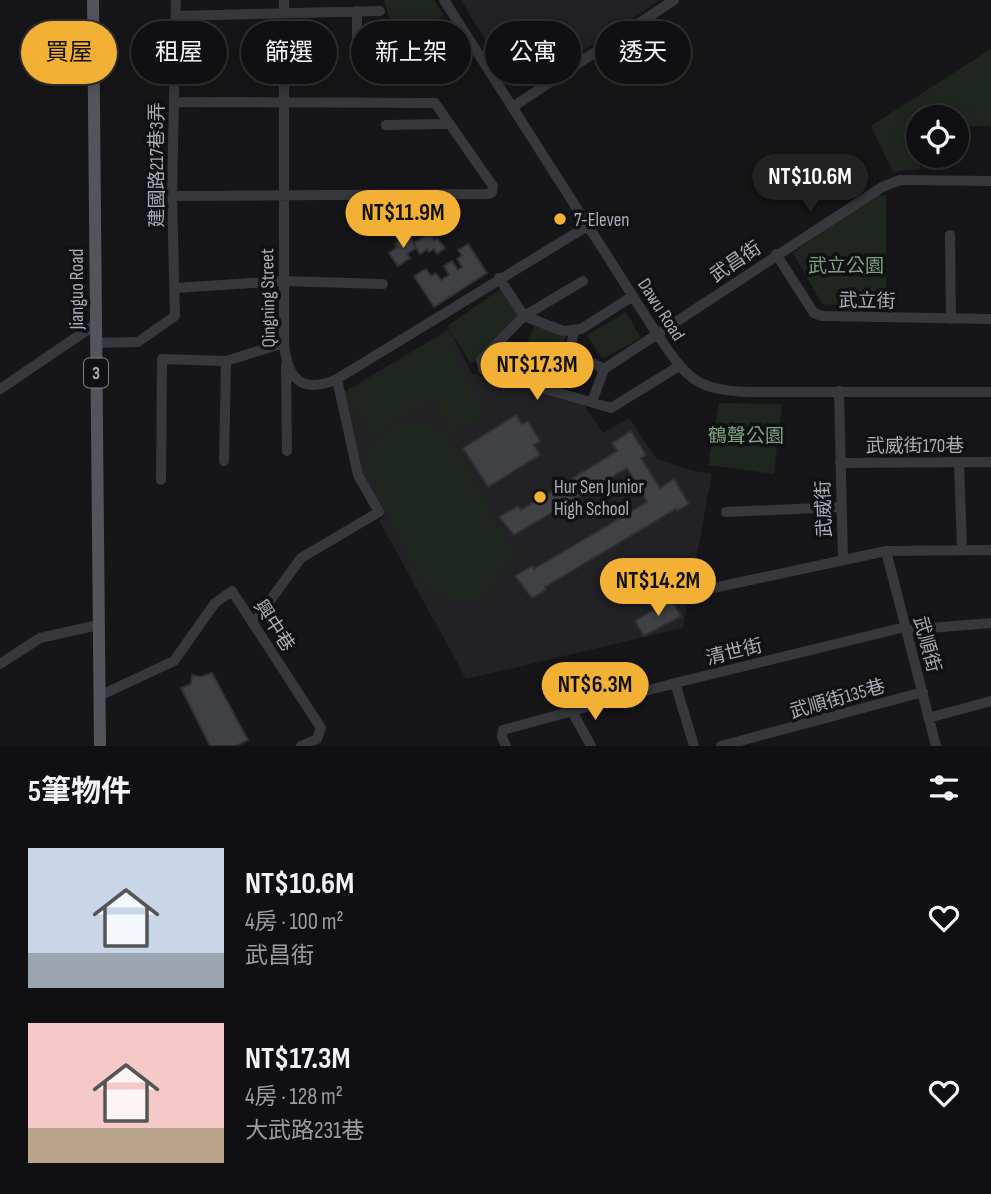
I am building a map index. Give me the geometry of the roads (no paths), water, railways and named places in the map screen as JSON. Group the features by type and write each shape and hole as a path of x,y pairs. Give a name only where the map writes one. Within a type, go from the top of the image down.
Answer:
{"main road":[{"name":"Jianguo Road","path":"93,0 100,746"}],"street":[{"name":"建國路217巷3弄","path":"96,344 138,342 175,316 172,196 176,0"},
{"name":"Qingning Street","path":"284,0 284,343 286,365 294,378 306,384 320,386 337,379 589,225"},
{"name":"Dawu Road","path":"444,0 657,334 679,366 694,382 717,391 991,392"},
{"path":"514,106 674,0"},
{"path":"176,16 380,11"},
{"path":"357,12 357,21"},
{"path":"172,196 488,194 492,191 491,181 435,103 282,100 174,102"},
{"path":"386,125 450,124"},
{"name":"武昌街","path":"604,369 776,254 891,182 991,181"},
{"path":"950,235 951,319"},
{"name":"武立街","path":"776,254 814,313 822,316 991,319"},
{"path":"499,278 524,316 563,331 574,331 633,296"},
{"path":"175,288 284,281 383,284"},
{"path":"583,281 524,316 481,360 484,371 611,408 679,366"},
{"path":"0,388 96,324"},
{"path":"574,331 571,346 576,355 604,369 592,402"},
{"path":"161,480 162,359 226,360 284,343"},
{"path":"224,461 226,360"},
{"path":"286,365 287,451"},
{"path":"253,624 301,558 379,512 358,475 337,379"},
{"name":"武威街","path":"839,391 843,560 886,551 991,550"},
{"name":"武威街170巷","path":"839,463 991,462"},
{"path":"959,463 962,550"},
{"path":"726,512 840,507"},
{"name":"武順街","path":"886,551 936,746"},
{"path":"713,588 843,560"},
{"name":"興中巷","path":"99,696 174,661 215,603 232,591 321,728 317,739 300,746"},
{"name":"清世街","path":"506,746 502,737 503,730 676,683 905,628 991,624"},
{"path":"0,664 40,638 98,625"},
{"path":"676,683 694,746"},
{"name":"武順街135巷","path":"774,746 772,735 923,692"},
{"path":"928,718 991,701"},
{"path":"573,713 591,746"},
{"path":"721,746 772,735"}],"place":[{"name":"7-Eleven","path":"560,219"},
{"name":"Hur Sen Junior High School","path":"540,497"}],"park label":[{"name":"武立公園","path":"846,265"},
{"name":"鶴聲公園","path":"746,435"}]}
